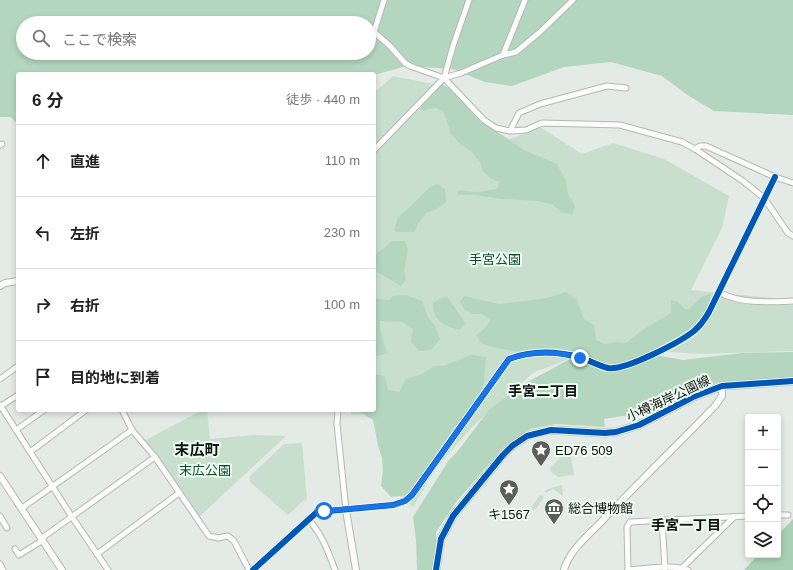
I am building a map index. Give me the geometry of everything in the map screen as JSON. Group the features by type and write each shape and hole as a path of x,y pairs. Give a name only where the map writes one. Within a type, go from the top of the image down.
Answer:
{"main road":[{"name":"小樽海岸公園線","path":"436,570 441,539 453,516 503,456 520,440 534,434 551,430 605,433 628,429 639,425 693,397 722,386 793,381"}],"street":[{"path":"376,26 384,0"},
{"path":"376,148 444,78 469,0"},
{"path":"503,55 525,0"},
{"path":"444,78 461,74 503,55 516,52 540,32 573,0"},
{"path":"376,34 390,46 404,62 410,66 444,78 484,120 496,128 510,131 526,130 542,123 620,125 682,142 743,181 764,198 788,233 793,236"},
{"path":"510,131 519,112 540,104 606,86 626,88"},
{"path":"695,149 706,146 775,177 793,183"},
{"path":"253,570 317,512 394,505 405,501 412,495 509,359 520,355 549,352 580,358 607,368 620,368 649,356 693,332 703,323 775,177"},
{"path":"0,286 5,283 16,281"},
{"path":"718,292 732,298 793,301"},
{"path":"0,380 16,368"},
{"path":"564,570 565,565 573,552 628,494 716,406 722,396 722,386"},
{"path":"16,396 0,405 108,570"},
{"path":"16,430 41,412"},
{"path":"30,452 83,412"},
{"path":"123,412 132,430 155,457 209,536 218,538 228,536 234,542 249,570"},
{"path":"338,412 337,424 346,510 356,570"},
{"path":"22,508 132,430"},
{"path":"15,549 19,555 155,457"},
{"path":"0,476 2,485 22,508 62,570"},
{"path":"97,554 179,493"},
{"path":"781,515 788,515"},
{"path":"0,516 7,528"},
{"path":"734,516 685,569 665,568 628,570 627,527 630,522 662,521 734,516 745,516"},
{"path":"308,519 315,526 325,542 335,570"},
{"path":"662,521 665,568"},
{"path":"0,564 3,570"}],"green space":[{"name":"手宮公園","path":"393,76 438,85 494,131 510,139 540,127 582,154 613,143 664,159 729,196 722,228 691,290 793,300 793,351 699,354 594,349 533,373 472,427 435,469 413,507 393,489 390,413 351,415 351,412 376,412 376,91"},
{"name":"末広公園","path":"198,412 207,412 210,439 254,435 286,436 199,517 156,455 144,441"},
{"path":"302,443 307,500 303,501 288,515 250,482 250,476 284,444"},
{"path":"567,455 571,457 574,475 558,477 551,472 550,468 560,458"},
{"path":"562,485 563,496 553,489 546,493 544,491 554,487"},
{"path":"540,495 543,496 543,499 536,509 532,510 532,506"}],"shaded area":[{"path":"0,0 793,0 793,115 714,111 689,96 662,76 611,62 564,67 512,86 485,82 452,69 407,66 376,74 376,72 16,72 16,123 11,117 0,117"},
{"path":"442,84 455,92 476,118 524,150 557,164 566,181 568,194 575,206 572,215 561,212 553,205 537,201 502,199 475,195 458,195 457,191 477,192 498,188 499,182 490,178 483,171 480,162 472,152 460,144 451,134 444,113 437,108 424,111 420,109 425,101"},
{"path":"437,184 445,189 446,202 437,209 426,213 418,224 415,232 397,232 394,230 398,217 430,187"},
{"path":"392,241 405,241 408,249 404,270 406,280 401,286 376,271 376,254"},
{"path":"566,292 577,300 584,319 594,325 596,340 605,344 616,342 626,343 641,331 671,313 671,300 678,302 685,309 689,309 701,297 711,294 708,306 703,316 696,324 650,354 683,360 742,353 793,352 793,377 718,382 630,420 629,415 604,419 605,427 555,424 531,429 504,447 457,501 436,532 434,570 417,570 416,540 413,517 449,460 457,452 489,410 522,385 570,359 585,356 569,350 555,348 531,349 519,352 492,347 481,343 476,335 484,329 491,320 482,314 473,314 464,309 460,302 464,296 499,304 547,298"},
{"path":"406,295 422,301 428,317 435,326 440,339 431,350 419,351 411,342 413,329 402,322 380,321 380,330 387,353 376,356 376,298 389,300 393,296"},
{"path":"445,297 449,299 465,323 460,330 449,327 440,322 435,314 433,303"},
{"path":"471,355 486,357 484,382 477,401 455,427 431,461 417,486 406,495 391,497 381,486 383,470 382,458 373,420 360,412 376,412 376,374 385,376 388,390 399,392 406,379 422,374 434,366 443,366"},
{"path":"793,519 793,570 744,570 755,558 781,558 781,532"}],"cycle path":[{"path":"253,570 317,512 393,505 405,501 412,495 509,359 527,354 545,352 582,358 608,368 616,368 639,361 652,355 694,331 703,322 709,312 775,177"},
{"path":"436,570 441,539 453,516 503,455 512,446 527,436 551,430 605,433 616,432 639,425 693,397 722,386 793,381"}],"place":[{"name":"ED76 509","path":"541,467"},
{"name":"キ1567","path":"509,506"},
{"name":"総合博物館","path":"554,525"}],"district":[{"name":"手宮二丁目","path":"543,391"},
{"name":"末広町","path":"197,450"},
{"name":"手宮一丁目","path":"686,525"}],"route":[{"path":"324,511 394,505 405,501 412,495 509,359 520,355 549,352 566,354 580,358"}]}
